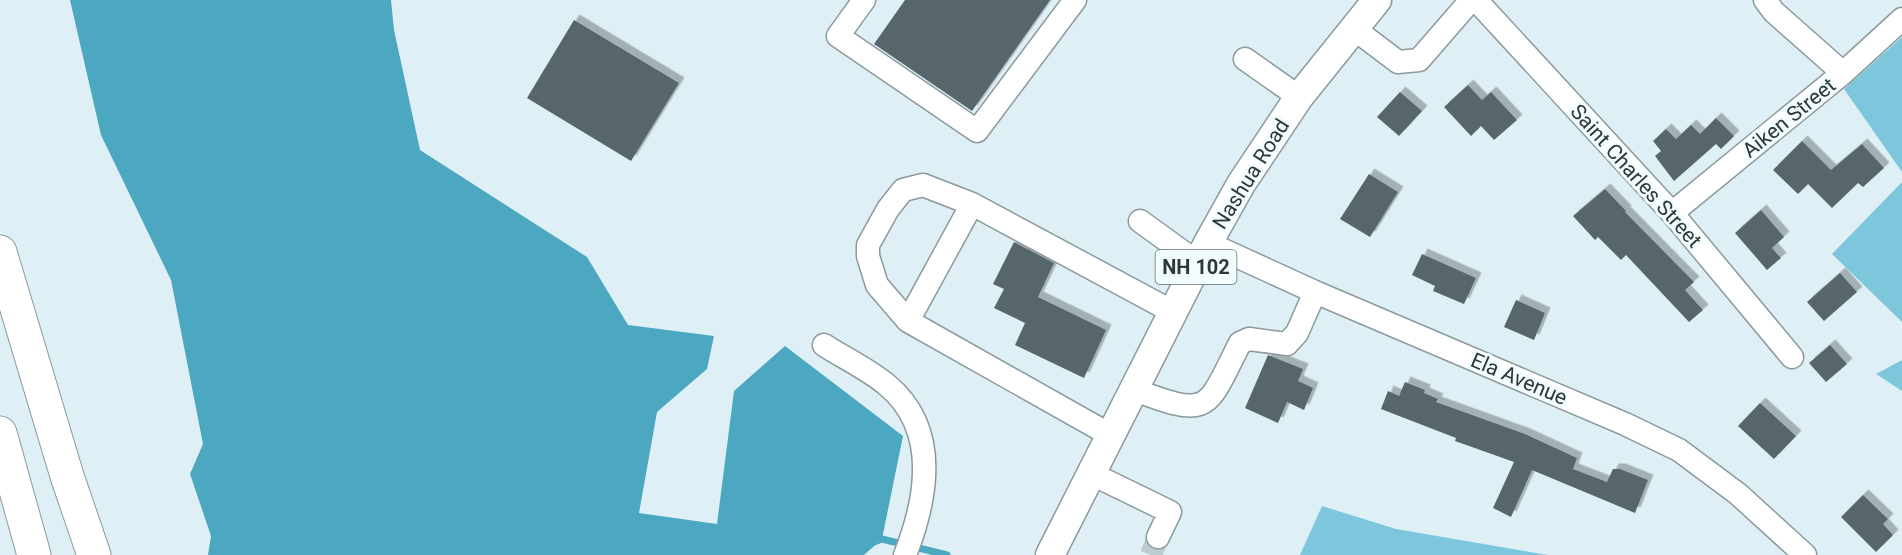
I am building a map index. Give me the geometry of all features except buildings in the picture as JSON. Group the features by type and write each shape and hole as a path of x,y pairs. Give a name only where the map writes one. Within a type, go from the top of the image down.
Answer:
{"highway":[{"path":"0,252 67,476 94,555"},
{"path":"0,433 34,555"}],"main road":[{"name":"Nashua Road","path":"1050,555 1203,253 1241,184 1299,97 1377,0"}],"street":[{"path":"864,0 838,36 977,131 1076,0"},
{"path":"1353,28 1398,62 1419,60 1474,0"},
{"name":"Saint Charles Street","path":"1474,0 1672,213 1792,357"},
{"path":"1765,0 1773,12 1843,74"},
{"name":"Aiken Street","path":"1672,213 1843,74 1902,19"},
{"path":"1245,59 1299,97"},
{"path":"1112,436 908,321 877,285 868,256 868,245 888,209 903,190 923,185 972,204 1173,312"},
{"path":"908,321 958,225 972,204"},
{"name":"Ela Avenue","path":"1140,221 1203,253 1315,292 1625,424 1679,450 1738,494 1805,555"},
{"path":"1135,390 1177,406 1196,406 1212,398 1240,343 1249,339 1287,344 1297,333 1315,292"},
{"path":"824,345 887,385 906,406 919,430 925,459 924,489 917,523 905,555"},
{"path":"1092,474 1170,512 1158,537"}],"shaded area":[{"path":"70,0 391,0 394,30 420,150 587,257 628,325 714,336 707,369 657,412 639,513 717,524 734,391 785,346 903,436 882,539 864,555 208,555 211,536 190,474 203,444 171,280 101,135"},
{"path":"1902,37 1902,172 1844,89"},
{"path":"1902,182 1902,322 1832,254"},
{"path":"1902,360 1902,391 1876,374"},
{"path":"1322,506 1396,529 1548,555 1300,555"}],"waterway":[{"path":"874,542 882,539 947,555"}],"tunnel":[{"path":"1151,555 1158,537"}]}
